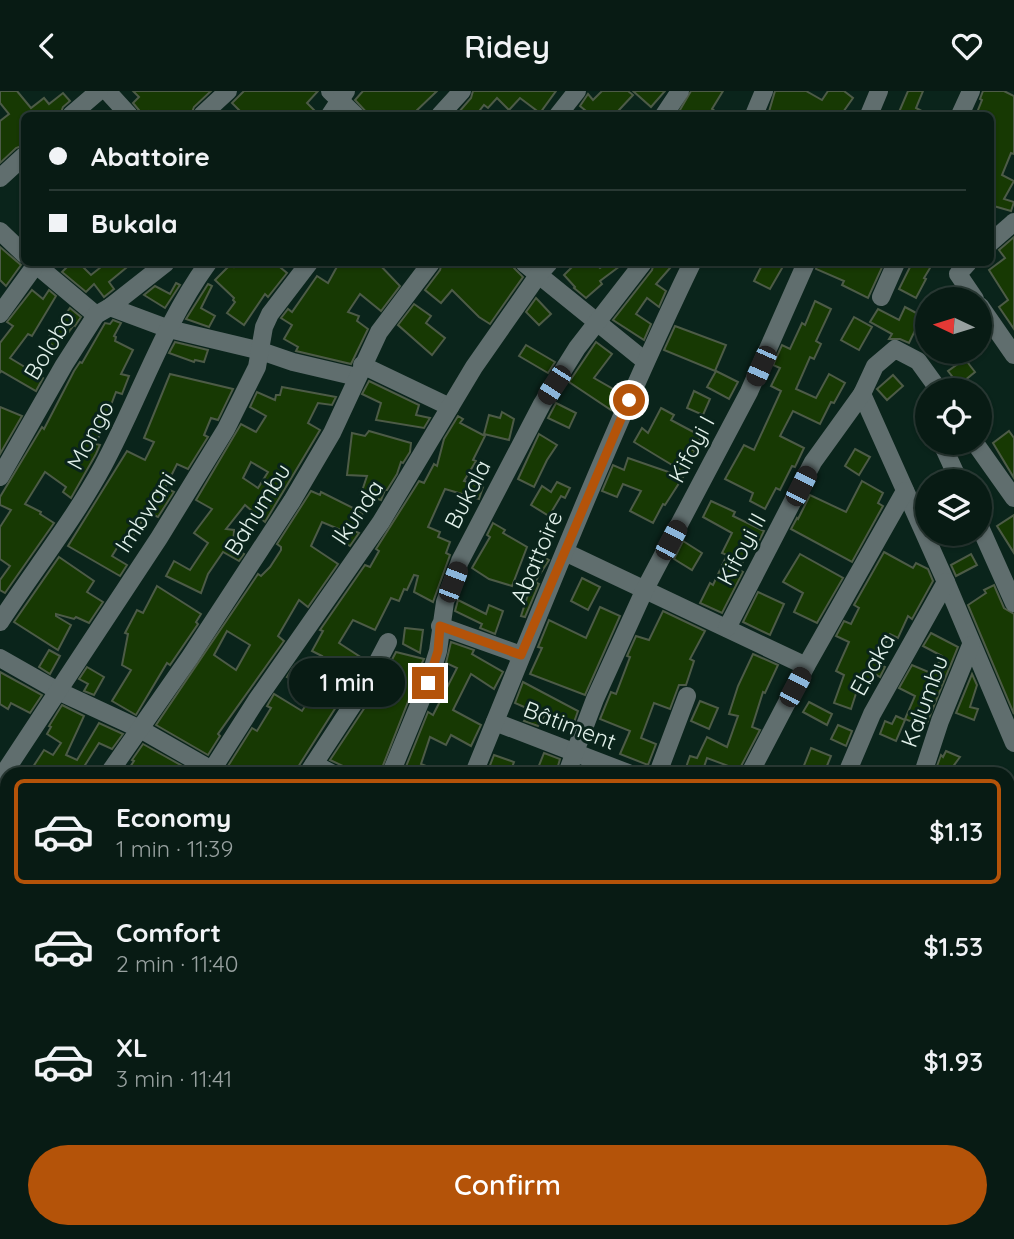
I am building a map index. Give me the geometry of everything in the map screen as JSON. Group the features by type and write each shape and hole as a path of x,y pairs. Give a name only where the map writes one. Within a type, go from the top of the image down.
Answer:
{"street":[{"path":"74,112 99,91"},
{"path":"107,91 126,112"},
{"path":"204,112 228,91"},
{"path":"443,112 462,91"},
{"path":"560,112 578,91"},
{"path":"666,112 680,91"},
{"path":"755,112 764,91"},
{"path":"870,112 879,91"},
{"path":"961,112 971,91"},
{"path":"336,99 351,112"},
{"path":"0,178 21,159"},
{"path":"994,240 1014,222"},
{"path":"0,231 21,250"},
{"path":"0,314 30,266"},
{"path":"40,266 103,311 261,351 293,362 360,371 450,407"},
{"name":"Bolobo","path":"0,477 64,365 103,311 162,266"},
{"name":"Mongo","path":"0,622 66,526 101,469 169,329 206,266"},
{"name":"Imbwani","path":"8,767 159,538 226,429 257,367 264,327 270,314 307,266"},
{"name":"Bahumbu","path":"113,767 292,501 332,433 379,332 429,266"},
{"name":"Bukala","path":"393,767 428,683 438,651 445,601 460,561 542,404 577,348 641,266"},
{"name":"Abattoire","path":"476,767 645,361 691,266"},
{"name":"Kifoyi I","path":"569,767 595,699 645,589 749,392 805,266"},
{"path":"881,297 895,266"},
{"path":"544,268 597,322 645,361"},
{"name":"Ikunda","path":"216,767 256,701 382,522 474,367 544,268"},
{"path":"963,268 970,287"},
{"path":"992,323 1014,355"},
{"name":"Kifoyi II","path":"727,628 813,462 862,394 874,366 895,349 918,361 930,378"},
{"path":"862,394 1014,743"},
{"path":"984,455 1014,498"},
{"path":"753,767 806,666 905,491"},
{"path":"988,546 1014,603"},
{"path":"565,552 806,666"},
{"name":"Ebaka","path":"850,767 872,714 946,582"},
{"path":"440,626 521,655"},
{"path":"312,767 365,686 388,642"},
{"name":"Kalumbu","path":"925,767 940,721 971,645"},
{"path":"0,657 58,691 140,729 205,767"},
{"path":"660,767 687,696"},
{"name":"Bâtiment","path":"495,722 614,767"}],"building":[{"path":"0,91 17,91 31,108 44,98 49,104 63,93 70,101 61,112 21,112 21,146 0,163 0,121 9,114 0,103"},
{"path":"133,91 211,91 192,112 140,112 133,103 139,97"},
{"path":"244,91 318,91 307,103 316,112 241,112 232,103"},
{"path":"363,91 437,91 415,112 366,112 355,100"},
{"path":"473,91 556,91 541,112 520,98 509,110 497,98 488,108 484,105 478,112 459,112 471,98"},
{"path":"602,91 628,91 633,95 619,110 621,112 587,112 580,106 588,94 593,100"},
{"path":"633,91 665,91 651,107"},
{"path":"691,91 723,91 712,109 716,112 679,112"},
{"path":"775,91 806,91 822,100 828,91 844,91 853,98 843,112 769,112"},
{"path":"908,91 923,91 916,108 923,112 899,112"},
{"path":"983,91 1004,91 1014,96 1014,154 1011,153 1002,175 1014,181 1004,199 1014,202 1011,211 994,206 994,112 977,112 982,100"},
{"path":"1014,237 1014,329 999,307 1008,300 989,270 1005,258 999,250"},
{"path":"0,247 21,265 6,286 0,280"},
{"path":"68,266 82,266 91,275 102,266 128,266 109,282 114,289 104,297 94,284 86,292 62,272"},
{"path":"229,266 279,266 287,273 268,297 265,294 244,325 227,313 235,302 234,298 215,280"},
{"path":"337,266 381,266 400,286 381,311 360,294 348,312 359,316 357,321 368,329 351,364 296,351 298,347 284,339 292,325 281,318 288,309 292,312 317,276 328,283"},
{"path":"441,266 514,266 523,277 490,324 479,317 452,290 441,303 425,290"},
{"path":"573,266 620,266 600,281 602,284 586,298 564,275"},
{"path":"653,266 670,268 656,284 666,291 659,307 647,298 636,314 651,324 644,340 613,320"},
{"path":"762,266 783,266 770,289 754,281"},
{"path":"816,266 883,266 868,298 842,285 844,281 816,269"},
{"path":"910,266 931,266 922,287 915,287 915,297 899,289"},
{"path":"176,283 180,285 165,308 144,295 155,286 170,294"},
{"path":"208,284 212,286 201,308 215,316 209,327 186,319"},
{"path":"32,290 43,299 49,290 56,296 32,336 28,334 10,358 43,378 36,391 1,371 0,373 0,343 13,326 7,322"},
{"path":"536,298 551,314 539,325 526,312"},
{"path":"815,301 831,309 816,341 821,344 814,359 810,357 796,389 816,398 829,374 845,383 820,424 793,411 780,436 804,448 795,467 792,466 780,490 776,488 765,509 750,501 753,493 725,479 744,445 754,450 781,391 771,386 780,368 773,365 782,345 790,349 802,323 805,325"},
{"path":"414,304 431,316 426,323 445,338 432,355 398,325"},
{"path":"905,307 915,312 915,331 909,343 900,339 889,339 892,334 870,322 878,309 899,320"},
{"path":"70,308 81,317 68,333 66,331 56,348 46,341"},
{"path":"854,317 872,327 859,350 841,340"},
{"path":"113,320 121,323 114,336 115,341 133,350 121,374 129,376 122,394 116,392 96,444 100,445 71,498 63,492 66,487 45,472 25,504 54,523 5,593 0,590 0,580 10,566 0,559 0,527 11,510 0,505 0,497 42,427 44,429 74,371 80,362 82,363 105,323 110,324"},
{"path":"675,326 726,345 715,371 664,350"},
{"path":"175,342 208,350 204,362 194,362 169,353"},
{"path":"596,342 612,354 594,378 620,393 611,410 569,382"},
{"path":"526,345 555,362 548,373 519,356"},
{"path":"958,364 969,364 975,372 968,378 954,378 948,371"},
{"path":"716,371 738,382 729,399 707,387"},
{"path":"170,374 233,389 218,420 211,418 204,435 208,437 188,469 177,464 165,488 174,492 158,517 147,512 132,539 125,535 112,556 127,565 120,576 68,546 127,451 145,460 154,442 144,438"},
{"path":"893,375 903,386 887,400 877,389"},
{"path":"369,381 419,405 416,415 430,418 424,428 376,420 381,403 362,394"},
{"path":"282,387 336,397 332,405 318,403 308,423 320,430 265,522 245,505 226,529 234,530 233,546 244,554 239,561 223,552 208,574 201,593 166,576 174,561 190,570 208,543 194,533 212,509 196,500 241,424 256,432 266,416 250,407 257,392 275,400 276,395 280,395","holes":["251,462 268,472 258,488 243,478"]},
{"path":"694,391 710,399 703,415 687,408"},
{"path":"556,403 576,413 569,428 548,418"},
{"path":"0,407 22,416 0,454"},
{"path":"661,408 674,415 671,420 701,436 682,471 634,442 642,428 648,433"},
{"path":"502,412 514,419 509,440 484,434 489,415 500,418"},
{"path":"458,416 463,419 460,423 485,436 473,460 476,461 464,481 483,487 479,499 445,489 428,527 440,532 438,537 450,542 446,553 450,555 433,602 414,592 418,576 414,575 399,601 391,598 375,630 353,620 339,643 365,660 364,663 298,767 228,766 252,728 257,731 271,708 267,706 274,694 302,711 315,691 287,677 293,667 310,676 322,656 312,651 323,631 320,630 365,565 370,567 379,551 376,549 419,481 424,483 434,464 437,466 444,439"},
{"path":"369,431 411,443 410,452 403,463 401,462 381,500 361,494 367,476 347,475 352,433 365,436"},
{"path":"1009,431 1014,438 1014,478 993,443"},
{"path":"539,434 557,445 534,487 518,479"},
{"path":"855,449 870,457 859,475 845,466"},
{"path":"628,458 683,477 653,523 630,511 641,491 623,484 617,497 602,491 613,465 624,470"},
{"path":"862,481 883,493 878,503 883,506 852,562 791,529 810,495 846,512"},
{"path":"557,482 570,488 565,498 561,496 549,516 531,505 542,486 551,492"},
{"path":"311,491 320,495 321,492 363,513 354,531 359,533 350,546 336,538 341,530 322,522 311,546 338,564 308,607 299,600 278,636 284,641 218,734 220,736 208,755 156,725 258,574 261,576 270,567 281,550 277,544","holes":["227,631 250,645 236,670 214,655"]},
{"path":"711,501 735,512 733,516 764,531 757,545 752,543 739,570 743,572 722,613 700,603 710,583 713,585 727,555 722,553 732,533 703,517"},
{"path":"1014,515 1014,553 997,526"},
{"path":"493,523 505,530 503,533 527,547 512,586 489,579 472,568 490,537 487,535"},
{"path":"683,541 702,553 692,570 674,559"},
{"path":"884,552 913,568 916,563 928,569 933,581 912,619 908,616 898,638 890,634 876,663 885,667 880,677 875,674 871,683 861,678 851,709 834,703 844,675 836,671 849,642 836,636 844,621 851,624 859,608 854,605"},
{"path":"800,554 843,578 817,623 794,612 803,593 783,582"},
{"path":"971,554 977,565 956,576 951,565"},
{"path":"541,555 549,560 535,582 539,584 525,617 521,616"},
{"path":"59,557 94,581 87,592 103,602 89,623 76,617 74,619 56,614 71,625 58,650 14,622"},
{"path":"582,578 600,587 588,610 571,601"},
{"path":"994,585 1004,608 1014,614 1014,714 968,605 986,593 984,590"},
{"path":"157,586 201,614 196,622 198,624 170,665 167,663 136,715 112,701 131,670 122,665 128,634 125,633 137,610 143,613"},
{"path":"758,592 784,604 770,635 743,622"},
{"path":"458,600 486,614 489,605 503,611 495,634 480,628 482,624 455,611"},
{"path":"600,607 620,616 585,695 530,674 542,648 538,647 549,620 586,638"},
{"path":"663,611 705,631 690,659 694,661 686,685 679,685 670,709 654,703 641,738 656,744 648,765 620,754 630,731 600,719 611,692 616,694 636,636 649,640"},
{"path":"405,628 423,630 420,653 403,644"},
{"path":"931,633 958,647 924,727 905,719 915,696 899,688 912,665 933,674 942,656 923,646"},
{"path":"451,642 474,650 472,654 503,672 494,689 471,674 453,710 481,725 471,746 451,735 446,745 430,737 421,764 428,767 406,767 428,712 433,715 457,668 446,663"},
{"path":"49,650 60,656 50,674 39,667"},
{"path":"396,652 424,659 412,683 415,684 382,767 345,767 330,760 375,692"},
{"path":"753,654 778,665 765,693 763,692 752,727 760,730 741,767 731,767 707,758 704,767 686,767 690,756 697,758 707,737 727,747 738,716 729,714"},
{"path":"87,667 104,677 94,695 84,691 88,684 79,679"},
{"path":"0,672 42,695 30,713 11,703 8,709 0,704"},
{"path":"972,674 977,685 970,707 978,709 974,720 956,713"},
{"path":"523,682 578,711 573,725 547,711 538,726 524,721 531,710 515,703"},
{"path":"700,701 718,708 709,729 691,721"},
{"path":"809,702 832,714 827,725 803,712"},
{"path":"62,705 84,716 66,755 77,760 99,723 123,734 112,749 99,743 84,767 33,767 44,750 53,755 61,743 47,734 51,727 49,726"},
{"path":"896,716 905,720 896,741 880,734 885,721 892,724"},
{"path":"838,725 852,731 846,746 831,739"},
{"path":"143,744 184,767 130,767 134,761 132,760"},
{"path":"811,748 831,756 826,767 803,767"},
{"path":"946,751 960,757 953,767 937,766 941,755 943,757"},
{"path":"544,753 560,759 558,767 538,767"},
{"path":"494,755 514,762 512,767 489,767"}],"route":[{"path":"428,683 438,651 440,626 521,655 629,400"}]}
